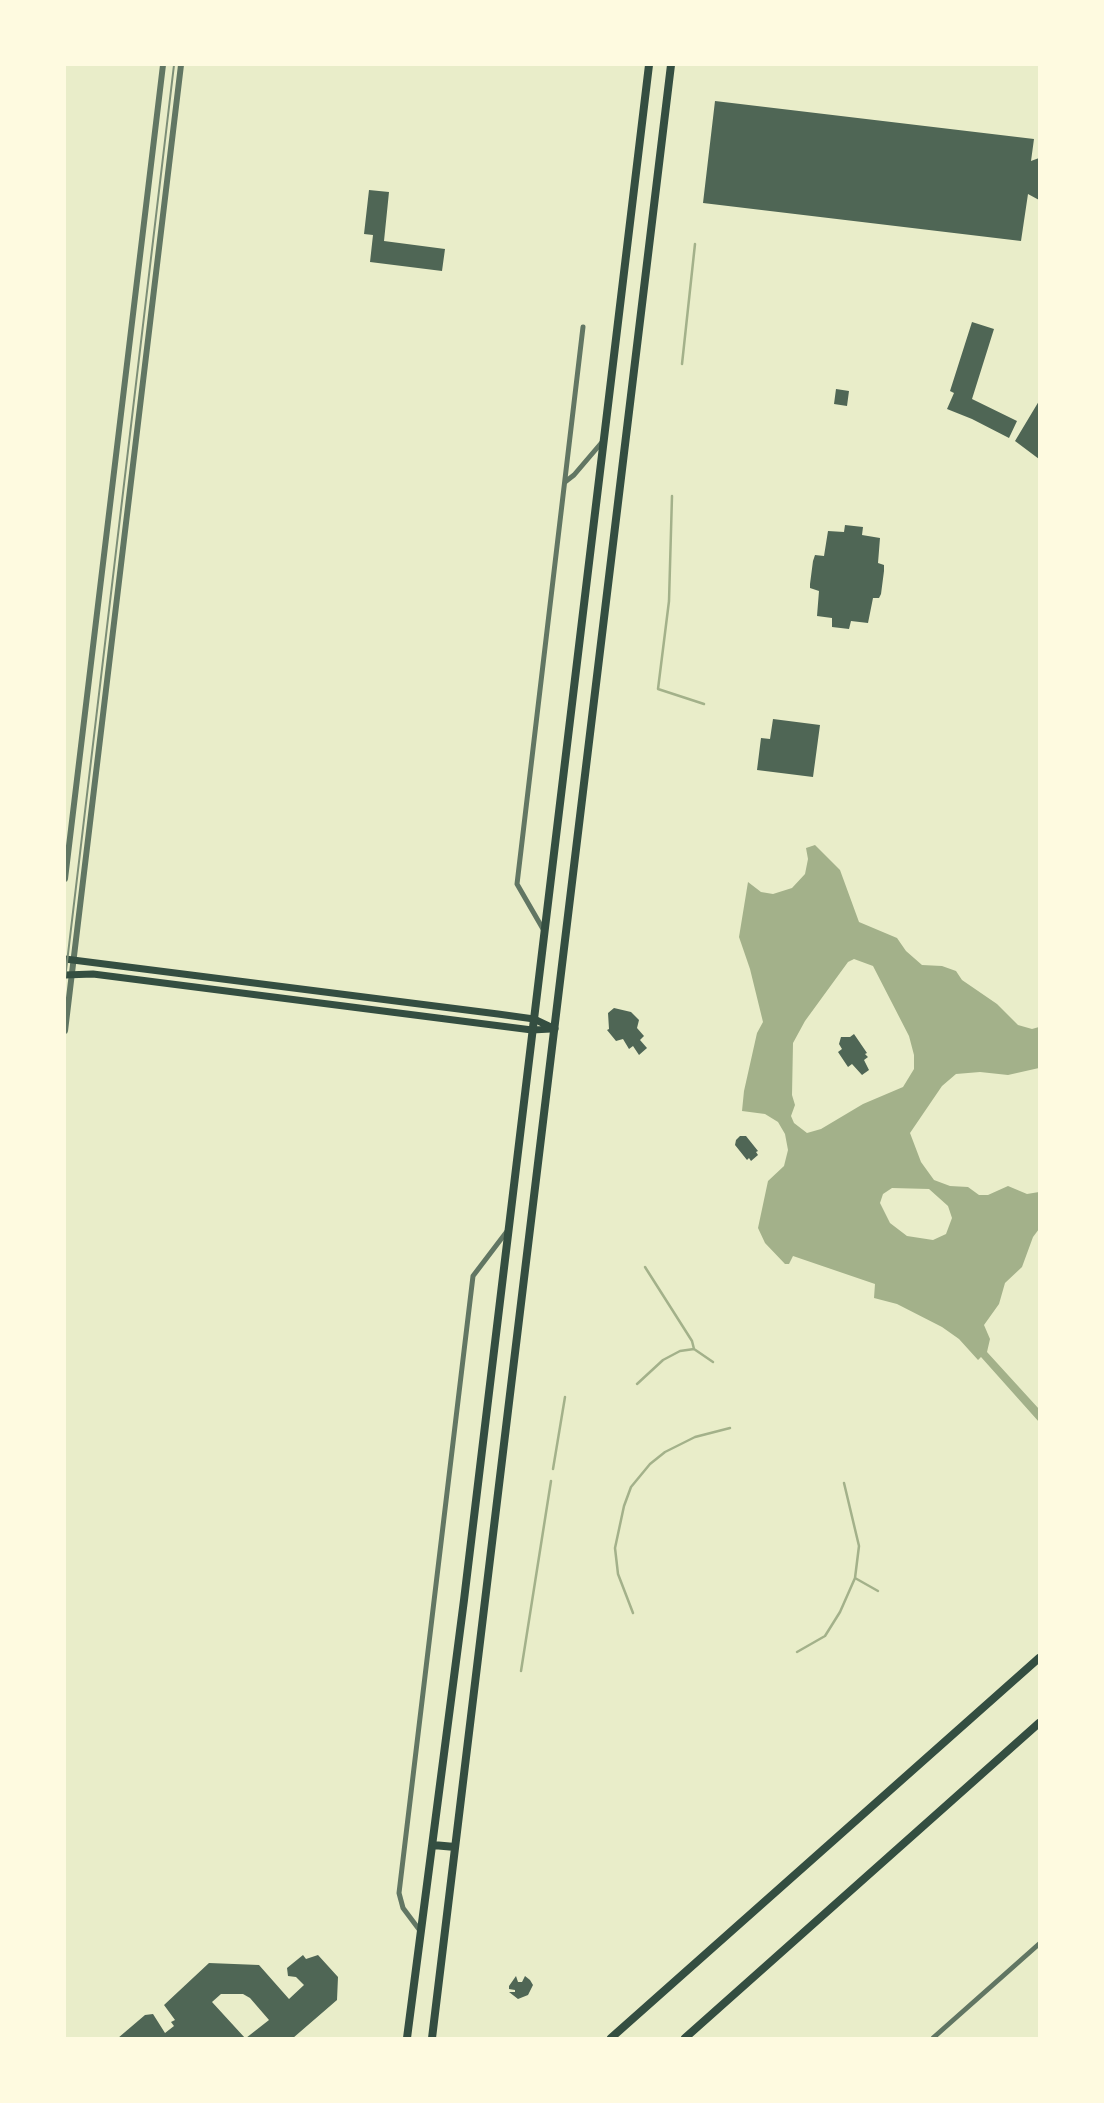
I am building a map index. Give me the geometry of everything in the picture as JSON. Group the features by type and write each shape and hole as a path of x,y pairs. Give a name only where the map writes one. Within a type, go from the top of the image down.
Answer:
{"main road":[{"path":"407,2038 433,1845 649,65"},
{"path":"432,2038 671,65"},
{"path":"69,960 534,1020 555,1029"},
{"path":"68,975 106,976 532,1030 555,1029"},
{"path":"611,2038 1039,1658"},
{"path":"685,2038 1039,1723"},
{"path":"433,1845 455,1847"}],"street":[{"path":"65,1031 76,838 163,65"},
{"path":"65,878 76,838 181,65"},
{"path":"544,930 517,884 583,327"},
{"path":"565,482 603,441"},
{"path":"422,1933 403,1908 399,1893 473,1276 508,1230"},
{"path":"933,2038 1039,1944"}],"shaded area":[{"path":"815,845 840,870 859,922 897,938 906,951 922,965 942,966 956,971 962,980 997,1004 1018,1025 1032,1029 1039,1027 1039,1068 1008,1075 980,1072 956,1074 942,1086 910,1133 921,1162 934,1180 950,1186 968,1187 979,1195 988,1195 1008,1186 1027,1194 1039,1192 1039,1229 1033,1237 1022,1267 1005,1283 999,1304 984,1325 990,1339 987,1352 1039,1409 1039,1422 981,1357 978,1360 959,1339 942,1327 897,1304 874,1298 875,1284 793,1256 789,1264 785,1264 765,1243 758,1228 768,1181 784,1166 788,1150 785,1134 778,1122 765,1114 742,1111 757,1033 763,1022 739,937 748,882 761,892 773,894 792,888 805,874 808,859 806,848","holes":["854,959 873,966 909,1036 914,1069 903,1087 863,1104 821,1129 807,1133 794,1123 791,1116 795,1105 792,1095 793,1043 805,1021 848,962","892,1188 929,1189 948,1206 952,1218 946,1234 933,1240 907,1236 890,1223 880,1203 883,1194"]}],"building":[{"path":"715,101 1034,139 1031,161 1039,158 1039,200 1028,194 1021,241 703,203"},
{"path":"369,190 389,192 384,241 445,249 442,271 370,262 373,235 364,234"},
{"path":"972,322 994,329 972,399 1017,421 1009,438 947,409 954,393 950,391"},
{"path":"836,389 849,391 847,406 834,404"},
{"path":"1039,401 1039,459 1015,441"},
{"path":"845,525 863,527 862,535 880,538 878,563 884,565 881,594 879,598 873,598 868,623 851,621 849,629 832,627 832,618 817,616 819,591 810,588 813,561 815,555 824,556 828,531 844,532"},
{"path":"773,719 820,725 813,777 757,770 761,738 770,739"},
{"path":"614,1008 631,1012 639,1020 637,1028 644,1036 640,1040 647,1048 639,1055 633,1046 629,1049 623,1039 616,1041 607,1030 608,1013"},
{"path":"854,1034 868,1057 864,1060 869,1070 862,1075 852,1064 848,1067 838,1052 842,1049 839,1044 841,1037"},
{"path":"740,1136 746,1136 758,1151 758,1155 751,1161 749,1158 747,1160 735,1145"},
{"path":"303,1955 306,1959 318,1955 338,1977 337,2000 293,2038 246,2038 269,2020 250,1998 243,1994 221,1994 212,2002 245,2038 118,2038 145,2015 153,2014 165,2033 174,2026 171,2022 175,2020 164,2005 209,1963 259,1965 289,1999 304,1985 296,1977 288,1976 287,1968"},
{"path":"516,1976 518,1982 522,1982 525,1976 533,1985 528,1995 518,1999 509,1992 515,1992 509,1989 509,1986"}],"waterway":[{"path":"682,364 695,244"},
{"path":"672,496 669,601 658,689 704,704"},
{"path":"645,1267 692,1341 694,1349"},
{"path":"637,1384 663,1360 680,1351 694,1349 713,1362"},
{"path":"553,1469 565,1397"},
{"path":"633,1613 618,1574 615,1548 631,1487 650,1464 665,1452 695,1437 730,1428"},
{"path":"521,1671 551,1481"},
{"path":"797,1652 825,1636 840,1612 855,1578 859,1546 844,1483"},
{"path":"855,1578 878,1591"}],"tram line":[{"path":"65,979 174,65"}]}
